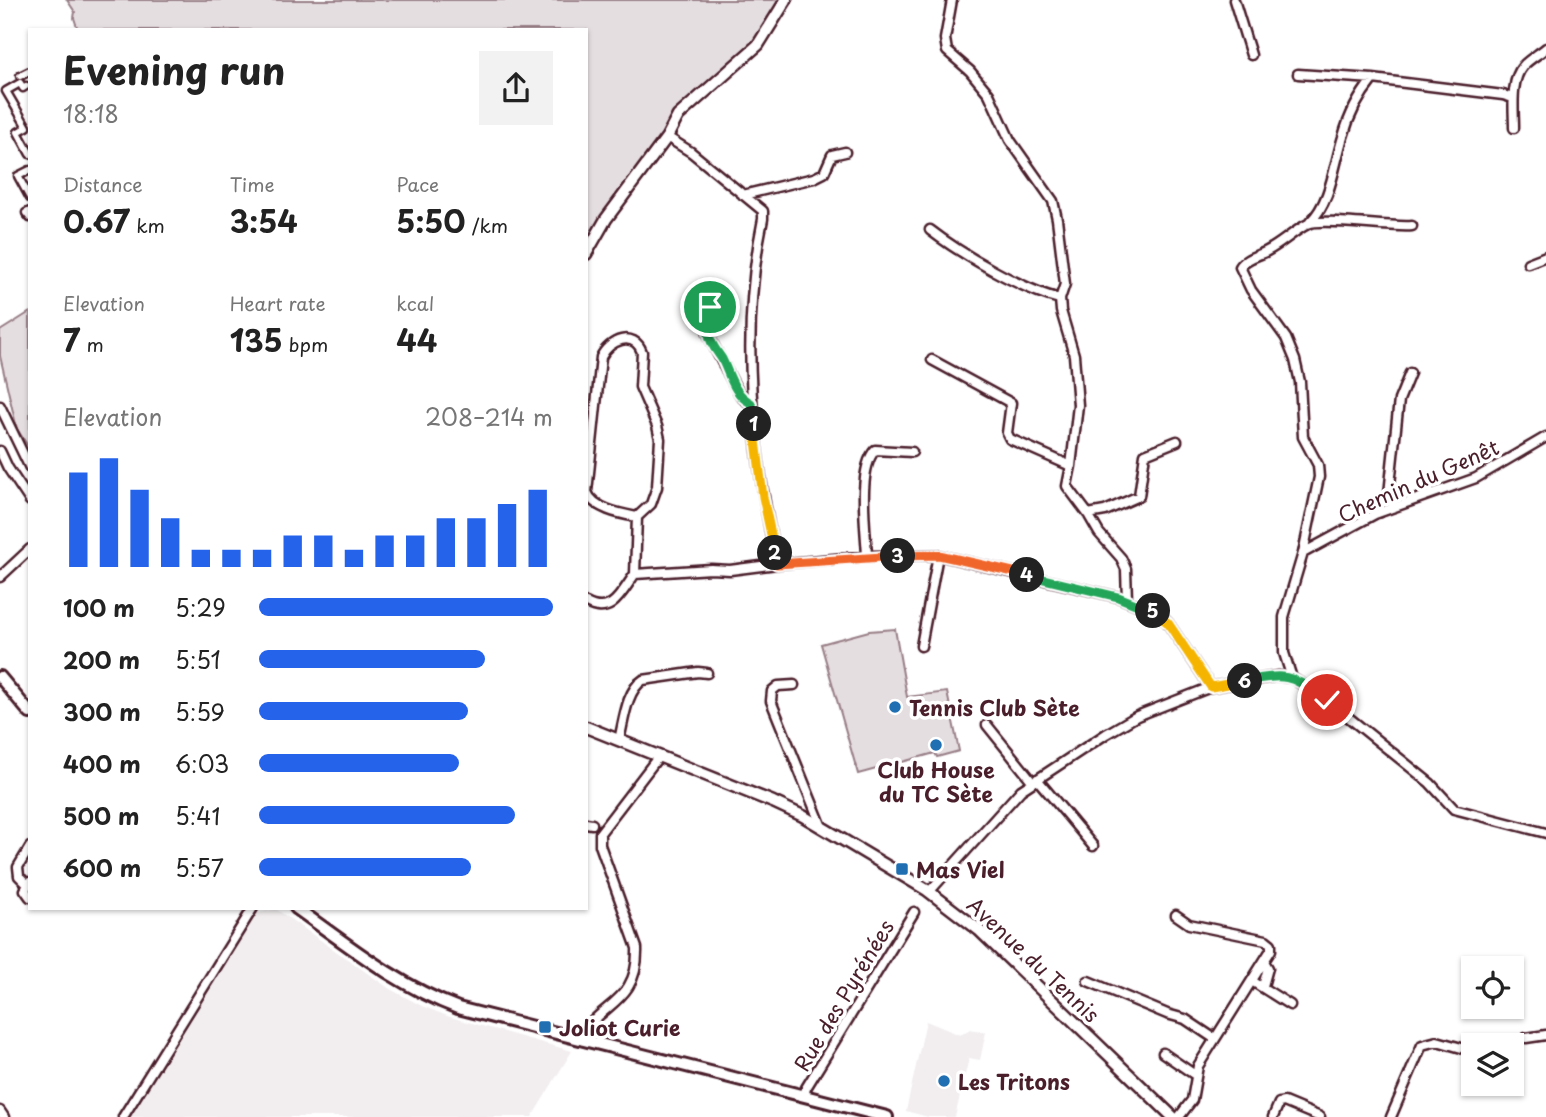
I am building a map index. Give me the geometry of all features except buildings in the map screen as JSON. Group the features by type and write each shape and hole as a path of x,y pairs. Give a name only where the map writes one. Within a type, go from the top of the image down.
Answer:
{"main road":[{"path":"0,677 28,711"},
{"path":"299,910 395,978 429,997 458,1008 887,1117"}],"street":[{"path":"588,250 606,219 667,137 678,116 758,45 786,0"},
{"path":"952,0 945,39 947,51 970,71 989,94 1010,139 1053,201 1058,219 1065,284 1060,299 1060,311 1074,355 1078,405 1067,486 1099,533 1121,558 1126,569 1127,600"},
{"path":"1234,0 1251,55"},
{"path":"1514,128 1513,98 1522,67 1546,48"},
{"path":"20,76 28,72"},
{"path":"1298,74 1373,79 1513,98"},
{"path":"1292,678 1284,653 1284,617 1303,553 1319,477 1318,465 1303,437 1298,369 1286,338 1251,290 1240,267 1244,261 1270,250 1320,212 1344,132 1358,97 1373,79"},
{"path":"26,86 23,88 20,83 6,91 27,127 18,132 28,150"},
{"path":"667,137 691,152 763,211 752,280 751,403 763,497 777,564"},
{"path":"743,195 824,173 832,155 845,152"},
{"path":"28,171 18,176 28,194"},
{"path":"1310,222 1394,228 1412,226"},
{"path":"930,230 956,250 1060,299"},
{"path":"1528,263 1546,256"},
{"path":"715,295 710,307 708,333 711,342 735,387 744,399 751,403"},
{"path":"588,482 601,357 612,342 624,339 635,342 642,352 640,387 660,439 657,487 651,504 637,517 635,574 614,602 605,608 588,604"},
{"path":"932,360 1011,403 1007,433 1010,439 1071,466"},
{"path":"1393,506 1390,494 1399,400 1410,373"},
{"path":"0,406 28,464"},
{"name":"Chemin du Genêt","path":"1303,553 1393,506 1476,478 1546,437"},
{"path":"1088,514 1105,511 1139,496 1145,454 1177,441"},
{"path":"867,556 864,483 869,457 875,450 912,452"},
{"path":"0,451 28,497"},
{"path":"588,496 595,504 637,517"},
{"path":"0,577 28,551"},
{"path":"635,574 730,570 867,556 939,555 1127,600 1158,613 1168,623 1211,687"},
{"path":"921,646 939,555"},
{"path":"619,740 635,685 643,680 707,673"},
{"path":"929,892 1007,803 1035,780 1137,716 1211,687 1278,676 1292,678 1327,700 1385,744 1454,808 1546,832"},
{"path":"793,685 778,686 772,691 771,701 822,827"},
{"path":"987,724 1093,846"},
{"name":"Avenue du Tennis","path":"588,728 773,802 822,827 929,892 1000,948 1173,1117"},
{"path":"581,1040 585,1030 622,998 637,965 637,948 600,845 600,833 659,756"},
{"path":"28,850 18,867 19,876 28,882"},
{"path":"123,1117 252,910"},
{"name":"Rue des Pyrénées","path":"804,1096 806,1088 914,912"},
{"path":"1177,915 1189,924 1266,940 1271,944 1265,963 1198,1066 1192,1100 1179,1117"},
{"path":"1263,986 1268,968 1265,963"},
{"path":"1088,981 1185,1019 1215,1039"},
{"path":"1252,981 1290,1005"},
{"path":"1526,1038 1546,1035"},
{"path":"1391,1117 1422,1045 1437,1041 1461,1048"},
{"path":"1163,1053 1195,1074"},
{"path":"1273,1117 1279,1103 1284,1102 1320,1117"},
{"path":"0,1111 4,1117"}],"shaded area":[{"path":"67,0 783,0 754,44 682,105 667,131 588,243 588,28 77,28 75,12"},
{"path":"28,313 28,446 17,429 0,356 0,331"},
{"name":"Tennis Club Sète","path":"895,629 907,697 947,692 959,751 937,757 935,753 858,774 821,644 869,631"},
{"path":"277,910 390,989 422,1006 450,1017 572,1051 532,1117 131,1117 258,913"},
{"path":"926,1021 960,1035 970,1029 986,1032 980,1060 969,1058 955,1117 928,1117 906,1111"}],"place":[{"name":"Tennis Club Sète","path":"895,707"},
{"name":"Club House du TC Sète","path":"936,745"},
{"name":"Mas Viel","path":"902,869"},
{"name":"Joliot Curie","path":"545,1027"},
{"name":"Les Tritons","path":"944,1081"}],"route":[{"path":"710,307 708,333 711,342 735,387 744,399 751,403 763,497 777,564 867,556 939,555 1118,597 1158,613 1168,623 1211,687 1278,676 1292,678 1327,700"}]}
